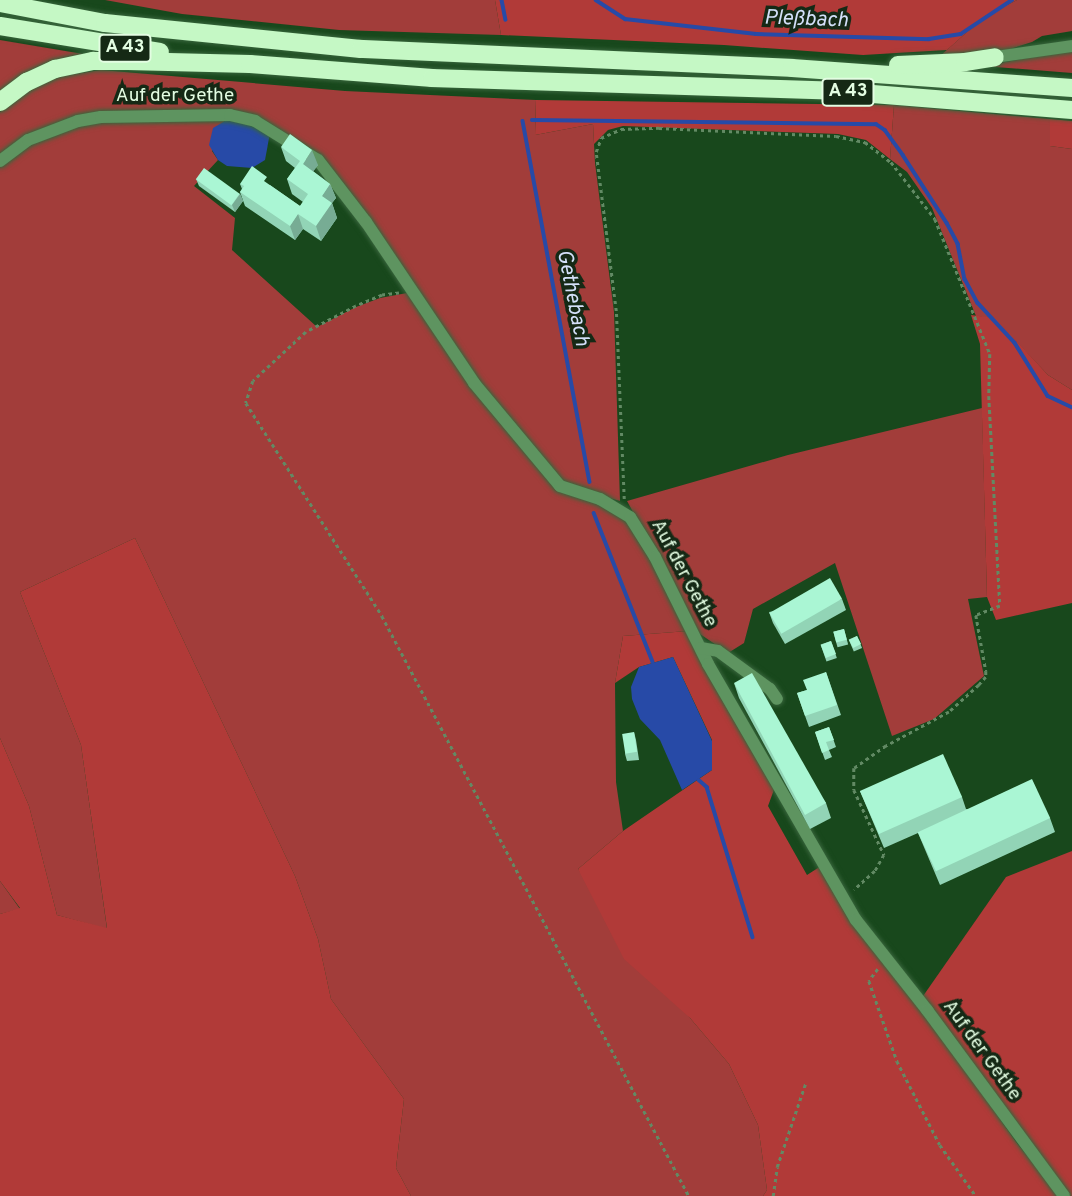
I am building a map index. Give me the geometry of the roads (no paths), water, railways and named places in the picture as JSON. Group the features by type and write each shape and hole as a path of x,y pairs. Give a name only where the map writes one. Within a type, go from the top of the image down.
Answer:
{"highway":[{"path":"49,0 196,34"},
{"name":"A 43","path":"0,4 105,23 361,49 792,68 1072,88"},
{"name":"A 43","path":"0,26 110,46 250,64 432,78 835,91 1072,110"},
{"path":"792,68 965,62 995,57"},
{"path":"0,102 27,82 55,69 93,61 250,64"}],"street":[{"path":"995,57 1072,46"},
{"name":"Auf der Gethe","path":"0,162 28,140 78,121 101,117 242,116 255,121 318,160 366,222 474,383 559,486 600,499 624,512 655,557 701,648 844,899 1064,1196"},
{"path":"701,648 718,651 770,689 777,699"}],"water":[{"path":"230,118 270,133 265,160 252,168 227,166 218,160 209,145 213,128"},
{"path":"673,657 712,741 712,770 682,790 660,740 640,719 632,699 631,687 639,667"}],"waterway":[{"path":"502,0 506,20"},
{"name":"Pleßbach","path":"596,0 625,19 756,34 929,39 961,34 1012,0"},
{"path":"532,120 876,124 885,130 903,155 947,223 958,244 965,279 978,303 1015,343 1048,396 1072,407"},
{"name":"Gethebach","path":"523,121 590,482"},
{"path":"594,513 653,662"},
{"path":"699,780 707,787 753,937"}]}
